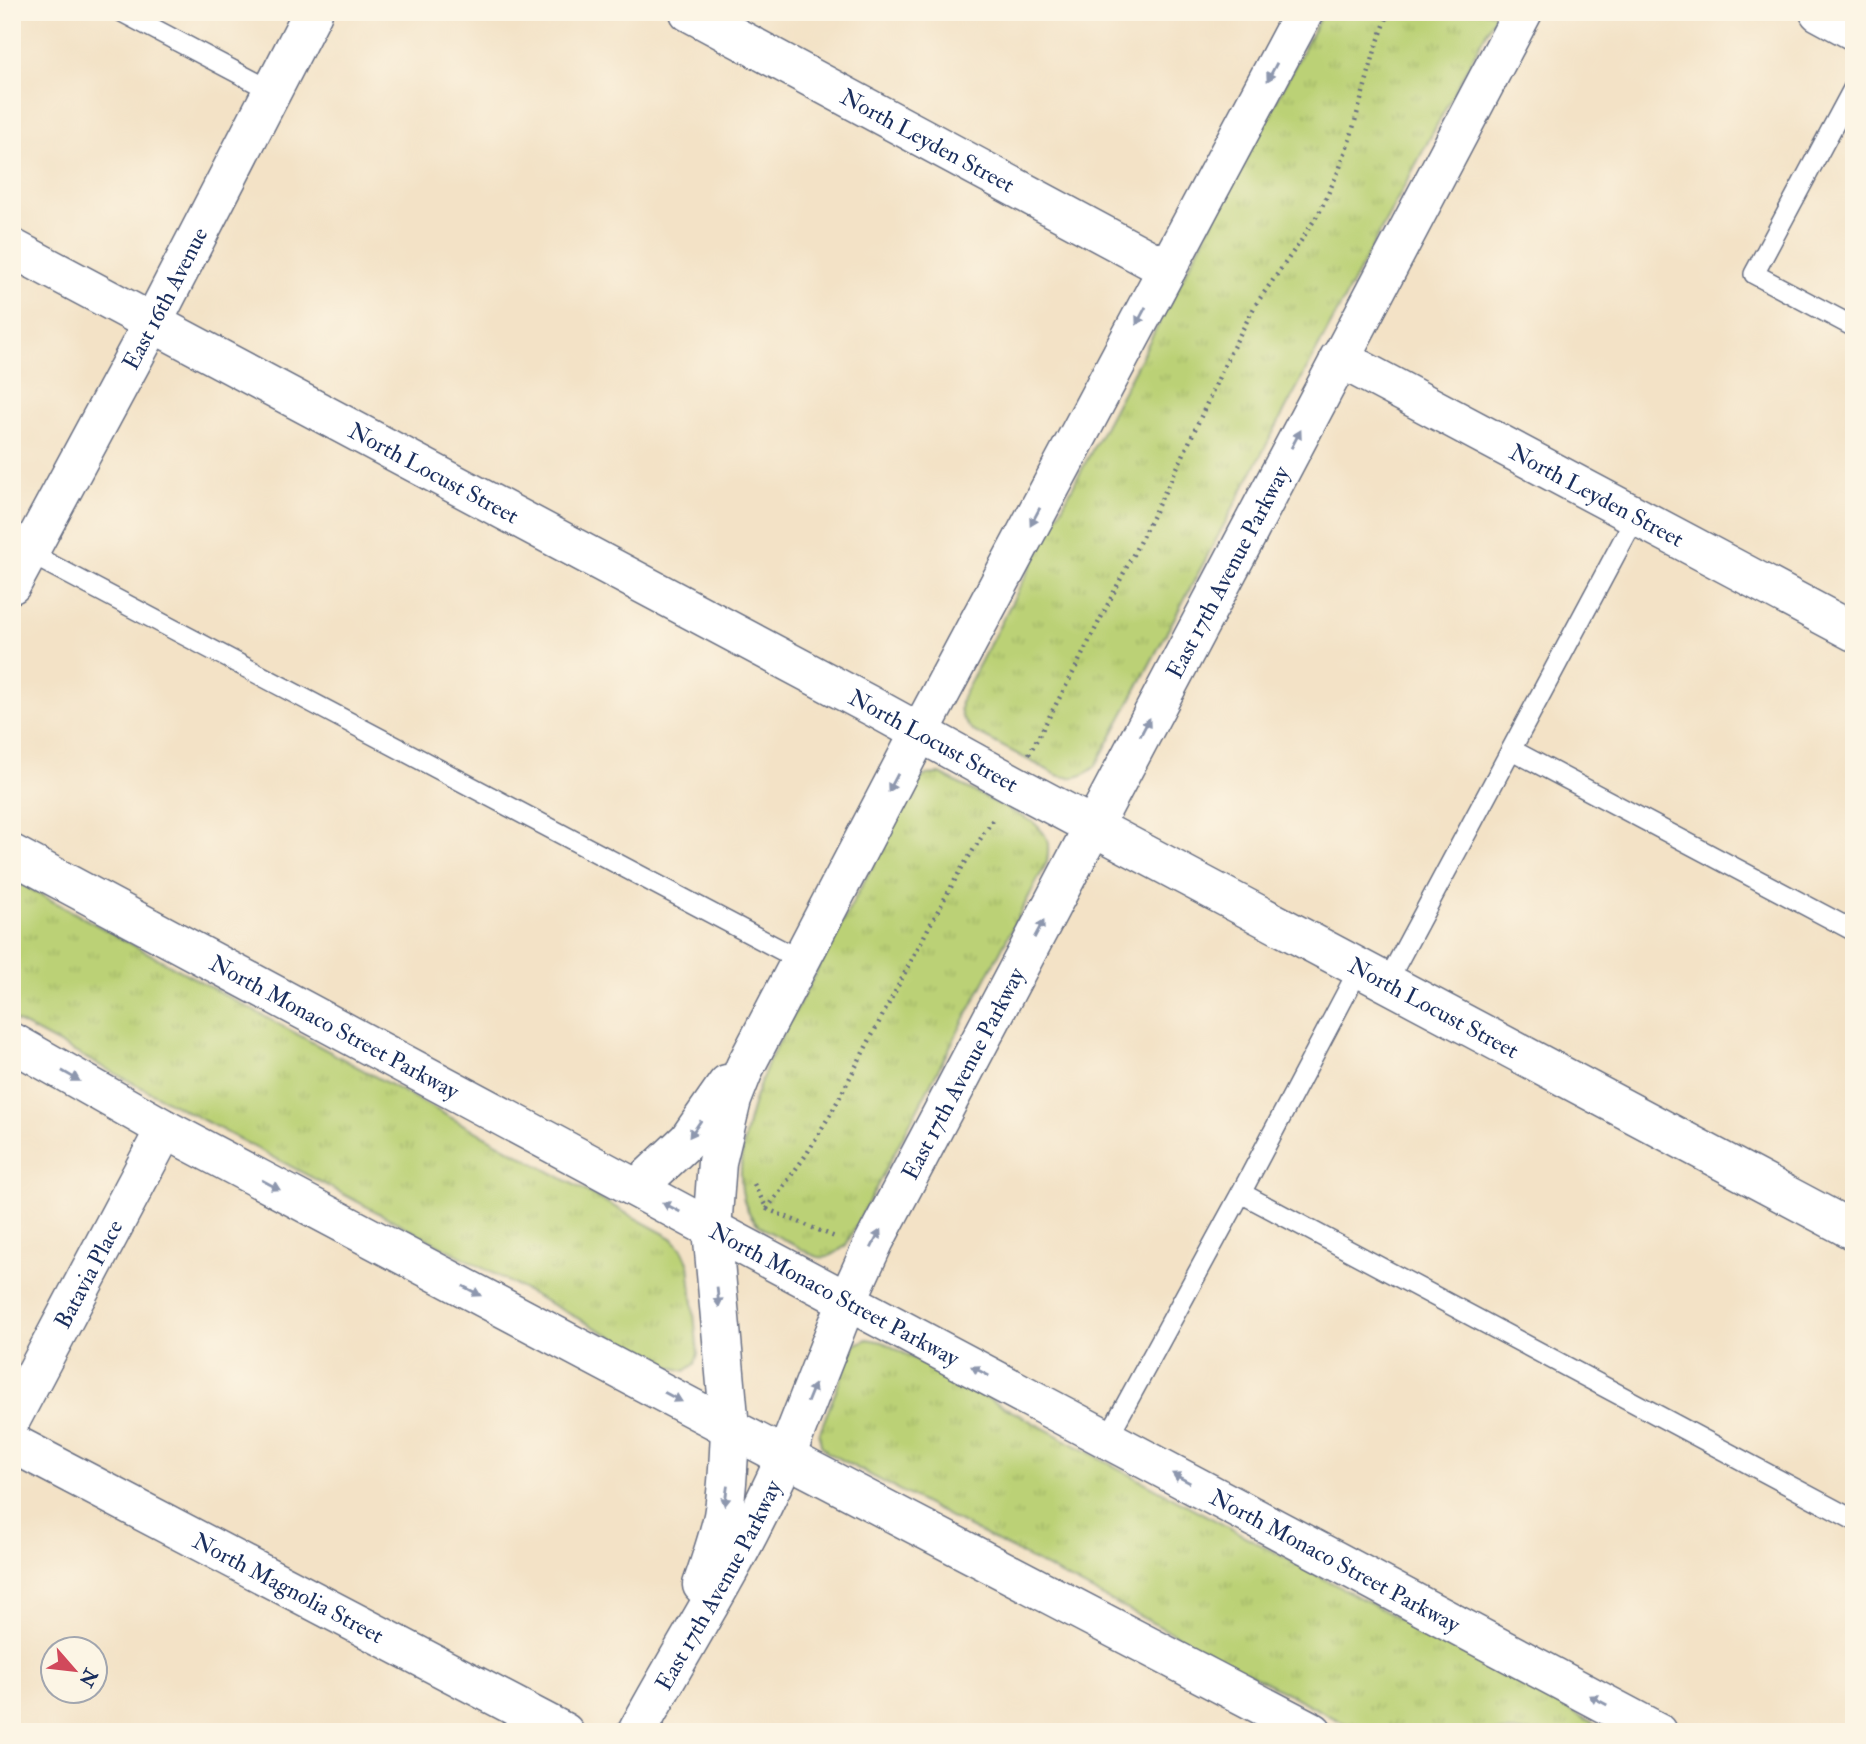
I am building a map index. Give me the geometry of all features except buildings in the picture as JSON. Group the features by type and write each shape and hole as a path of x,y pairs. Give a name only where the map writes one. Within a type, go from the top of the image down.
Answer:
{"main road":[{"name":"East 16th Avenue","path":"18,561 153,322 313,12"},
{"name":"North Leyden Street","path":"689,12 1167,269"},
{"name":"East 17th Avenue Parkway","path":"664,1681 703,1583 723,1517 728,1476 730,1428 712,1229 717,1162 732,1100 745,1067 800,960 1304,12"},
{"name":"East 17th Avenue Parkway","path":"664,1681 757,1517 786,1456 847,1301 874,1242 1523,12"},
{"path":"1819,12 1854,31"},
{"name":"North Locust Street","path":"12,248 1854,1231"},
{"name":"North Leyden Street","path":"1339,358 1854,632"},
{"name":"North Monaco Street Parkway","path":"12,854 1658,1732"},
{"path":"637,1188 688,1140 762,1033"},
{"path":"12,1042 165,1129 1313,1732"},
{"name":"Batavia Place","path":"12,1418 165,1129"},
{"name":"North Magnolia Street","path":"12,1443 565,1732"},
{"path":"637,1732 664,1681"}],"lane":[{"path":"122,12 272,91"},
{"path":"1854,87 1754,274 1854,327"},
{"path":"1107,1438 1241,1193 1512,750 1636,516"},
{"path":"18,561 800,960"},
{"path":"1512,750 1854,932"},
{"path":"1241,1193 1854,1520"}],"path":[{"path":"768,1209 806,1155 834,1108 954,882 1015,785 1181,460 1256,303 1320,211 1350,139 1376,47 1389,12"},
{"path":"750,1177 768,1209 835,1237 845,1227"}],"green space":[{"path":"1323,12 1497,12 1095,767 1078,776 1059,776 973,731 962,716 962,697"},
{"path":"940,774 1033,822 1047,840 1047,862 846,1245 833,1255 818,1257 764,1229 748,1211 742,1192 741,1169 749,1121 769,1061 915,785 926,775"},
{"path":"12,879 672,1238 682,1249 689,1264 698,1354 695,1364 685,1371 670,1367 12,1019"},
{"path":"867,1339 883,1342 1610,1732 1361,1732 828,1453 821,1445 819,1434 850,1355 856,1344"}]}
